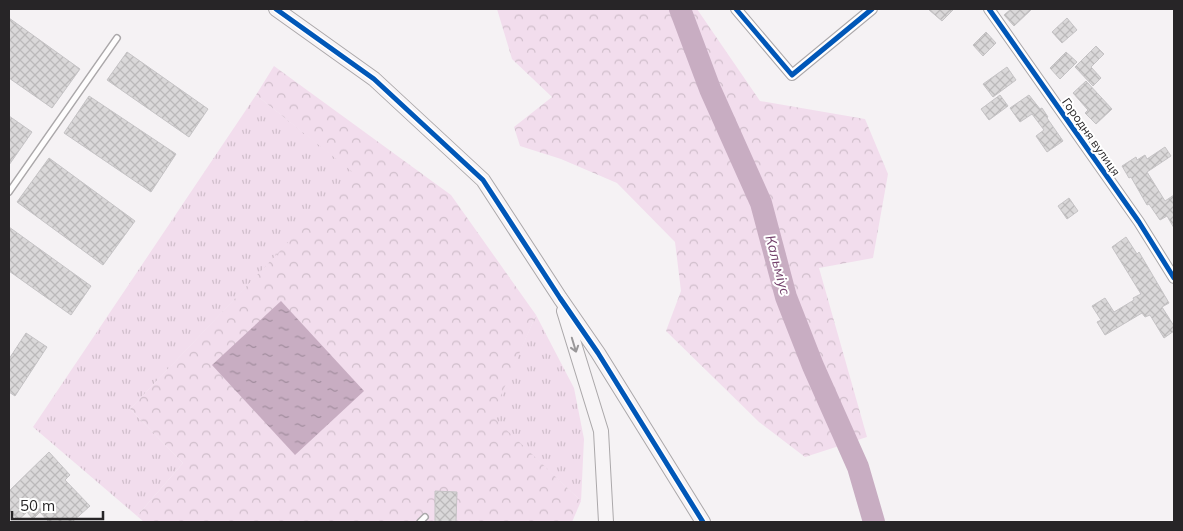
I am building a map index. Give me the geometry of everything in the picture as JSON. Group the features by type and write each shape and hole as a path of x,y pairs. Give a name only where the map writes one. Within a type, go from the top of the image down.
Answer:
{"street":[{"path":"276,9 374,79 483,180 598,353 703,522"},
{"path":"736,9 792,75 872,9"},
{"name":"Городня вулиця","path":"989,9 1133,214 1174,278"},
{"path":"560,298 601,431 606,522"},
{"path":"596,522 604,502"}],"lane":[{"path":"9,192 117,38"},
{"path":"420,522 425,517"}],"green space":[{"path":"497,9 697,9 760,101 865,119 888,174 873,258 819,268 867,437 805,457 759,422 666,331 681,291 675,242 617,183 561,159 520,146 514,127 552,97 512,59"},
{"path":"274,66 451,195 536,315 492,416 581,501 572,522 144,522 137,516 183,463 130,409 354,173 256,95"},
{"path":"256,95 355,173 130,409 183,463 137,516 33,427"},
{"path":"536,315 574,388 584,439 581,501 491,416"}],"water":[{"path":"281,301 364,391 295,455 212,365"}],"building":[{"path":"928,9 954,9 942,21"},
{"path":"1011,9 1032,9 1014,26 1004,15"},
{"path":"9,18 80,69 52,108 9,78"},
{"path":"1067,18 1077,30 1062,43 1052,32"},
{"path":"986,32 996,43 983,56 973,45"},
{"path":"1096,46 1104,54 1091,67 1101,78 1093,86 1075,67"},
{"path":"127,52 208,109 189,137 107,80"},
{"path":"1066,52 1077,62 1060,79 1050,68"},
{"path":"1007,67 1016,80 993,97 983,84"},
{"path":"1086,81 1112,109 1096,124 1085,113 1088,110 1073,93"},
{"path":"1000,95 1008,106 989,120 981,109"},
{"path":"1029,95 1040,109 1042,108 1063,141 1047,152 1036,136 1044,130 1032,114 1020,122 1010,108"},
{"path":"89,96 176,154 151,192 64,133"},
{"path":"9,116 32,132 9,165"},
{"path":"1165,147 1171,156 1147,172 1165,201 1174,195 1174,228 1167,216 1160,220 1149,204 1147,205 1131,177 1129,178 1122,166 1136,157 1137,160 1145,155 1147,159"},
{"path":"49,158 135,221 103,265 17,202"},
{"path":"1069,198 1078,211 1067,219 1058,206"},
{"path":"9,227 91,286 71,315 9,271"},
{"path":"1126,237 1137,254 1139,252 1169,303 1162,307 1174,326 1174,331 1164,338 1150,315 1145,317 1142,313 1105,335 1097,322 1101,320 1092,306 1105,298 1114,312 1141,294 1112,247"},
{"path":"26,333 47,347 15,396 9,392 9,359"},
{"path":"49,452 70,475 65,480 90,506 72,522 49,522 40,512 33,519 27,512 18,520 9,510 9,491"},
{"path":"435,491 457,492 456,522 435,522"}],"waterway":[{"name":"Кальміус","path":"680,9 710,89 761,203 786,297 813,366 858,467 874,522"}],"cycle path":[{"path":"276,9 374,79 483,180 598,353 703,522"},
{"path":"736,9 792,75 872,9"},
{"path":"989,9 1139,222 1174,278"}]}
